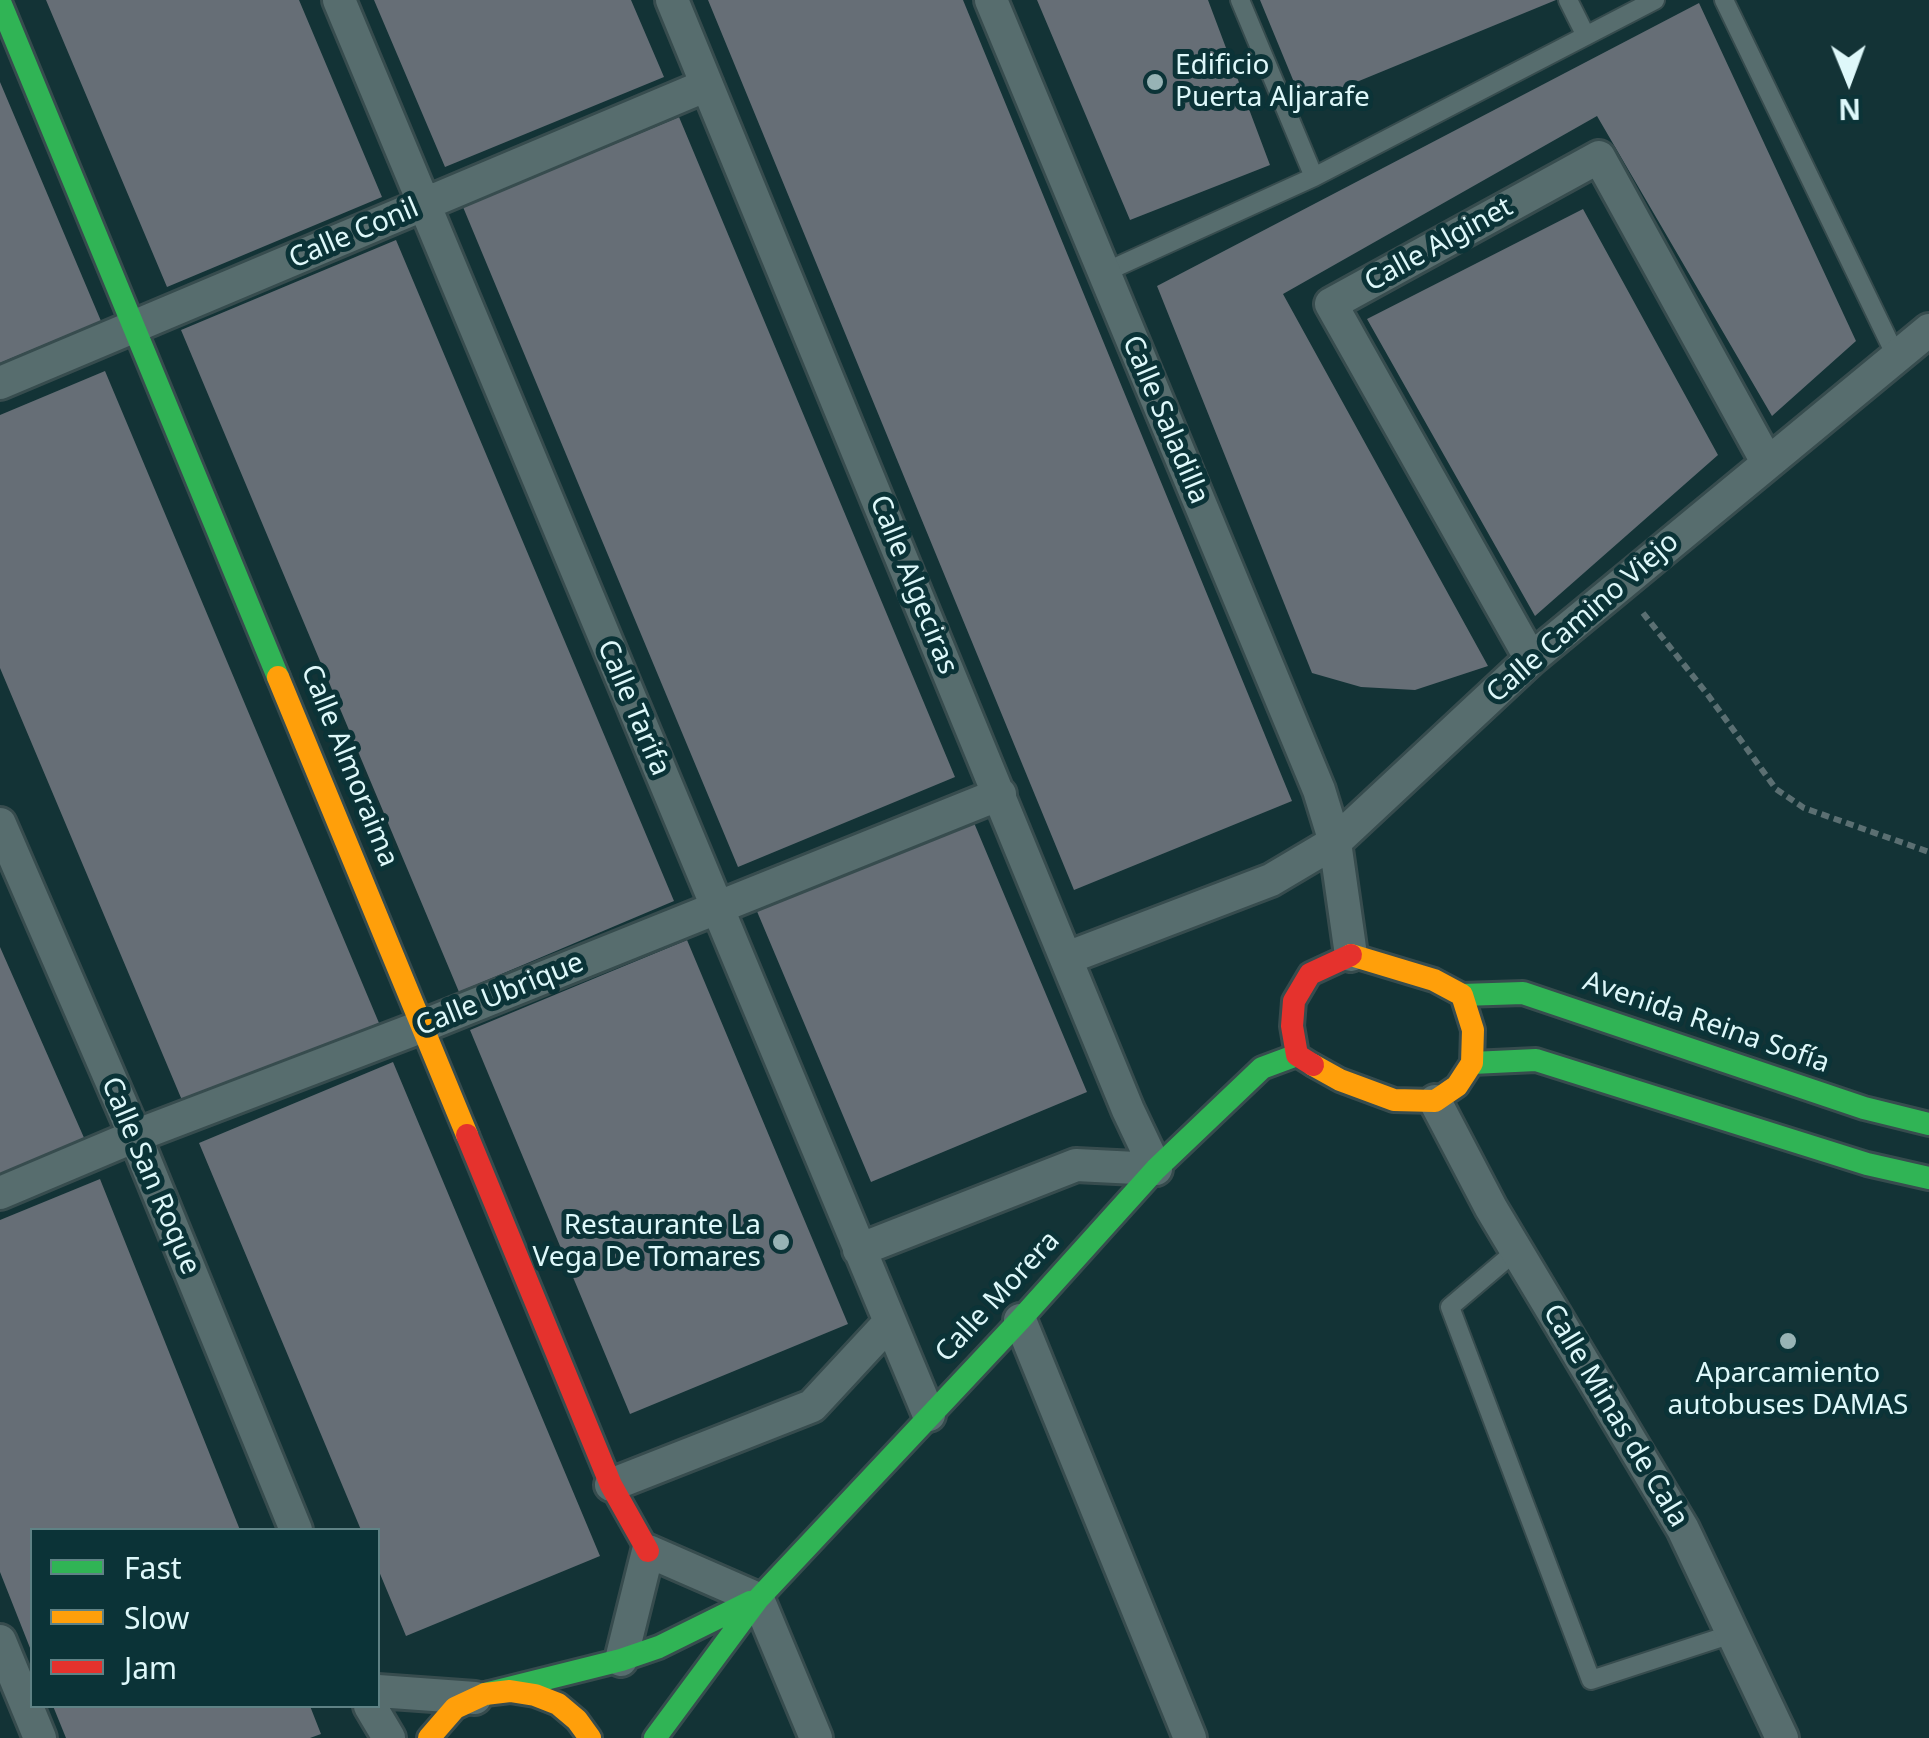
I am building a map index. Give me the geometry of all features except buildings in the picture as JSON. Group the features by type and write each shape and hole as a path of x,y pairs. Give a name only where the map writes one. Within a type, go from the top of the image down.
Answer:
{"street":[{"name":"Calle Tarifa","path":"339,0 929,1415"},
{"name":"Calle Algeciras","path":"672,0 1156,1170"},
{"name":"Calle Saladilla","path":"990,0 1319,790 1334,842"},
{"name":"Calle Almoraima","path":"0,2 611,1485 648,1551"},
{"name":"Calle Conil","path":"0,383 708,85"},
{"name":"Calle Alginet","path":"1531,659 1331,304 1600,157 1767,462"},
{"name":"Calle Camino Viejo","path":"1067,958 1271,880 1334,842 1531,659 1929,330"},
{"name":"Calle Ubrique","path":"0,1193 1000,794"},
{"name":"Calle San Roque","path":"0,824 135,1136 295,1528"},
{"path":"1334,842 1351,955"},
{"path":"1351,955 1418,974 1462,994 1473,1030 1472,1063 1457,1086 1435,1102 1394,1100 1340,1080 1297,1055 1292,1026 1294,1001 1310,974 1351,955"},
{"name":"Avenida Reina Sofía","path":"1462,994 1523,993 1864,1108 1929,1124"},
{"name":"Calle Morera","path":"655,1738 758,1599 1156,1170 1262,1068 1297,1055"},
{"path":"1472,1063 1536,1060 1867,1164 1929,1178"},
{"name":"Calle Minas de Cala","path":"1435,1102 1517,1250 1683,1530 1782,1738"},
{"path":"859,1250 1076,1165 1156,1170"},
{"path":"1020,1320 1190,1738"},
{"path":"611,1485 812,1406 889,1323"},
{"path":"621,1660 648,1551 758,1599 816,1738"},
{"name":"Calle Morera","path":"480,1696 621,1660 758,1599"},
{"path":"0,1641 40,1738"},
{"path":"380,1691 480,1696 510,1691 535,1695 558,1704 590,1738"},
{"path":"429,1738 455,1708 480,1696"},
{"path":"371,1708 389,1738"}],"lane":[{"path":"1240,0 1314,177"},
{"path":"1568,0 1586,36"},
{"path":"1104,274 1314,177 1656,0"},
{"path":"1724,0 1896,356"},
{"path":"1517,1250 1450,1307 1592,1680 1732,1634"}],"path":[{"path":"1620,584 1708,694 1776,789 1804,808 1929,852"}],"traffic: fast":[{"path":"0,2 278,677"},
{"path":"1462,995 1523,993 1864,1108 1929,1124"},
{"path":"655,1738 758,1599 1156,1169 1262,1068 1297,1055"},
{"path":"1472,1063 1536,1060 1867,1164 1929,1178"},
{"path":"485,1694 659,1647 750,1602"}],"traffic: slow":[{"path":"278,677 467,1135"},
{"path":"1313,1065 1340,1080 1394,1100 1435,1101 1457,1086 1472,1063 1473,1030 1462,995 1434,980 1351,955"},
{"path":"429,1738 455,1708 485,1694 510,1691 558,1704 590,1738"}],"traffic: jam":[{"path":"1313,1065 1297,1055 1292,1026 1294,1001 1310,974 1351,955"},
{"path":"467,1135 611,1485 648,1551"}],"place":[{"name":"Edificio Puerta Aljarafe","path":"1155,82"},
{"name":"Restaurante La Vega De Tomares","path":"781,1242"},
{"name":"Aparcamiento autobuses DAMAS","path":"1788,1341"}]}
